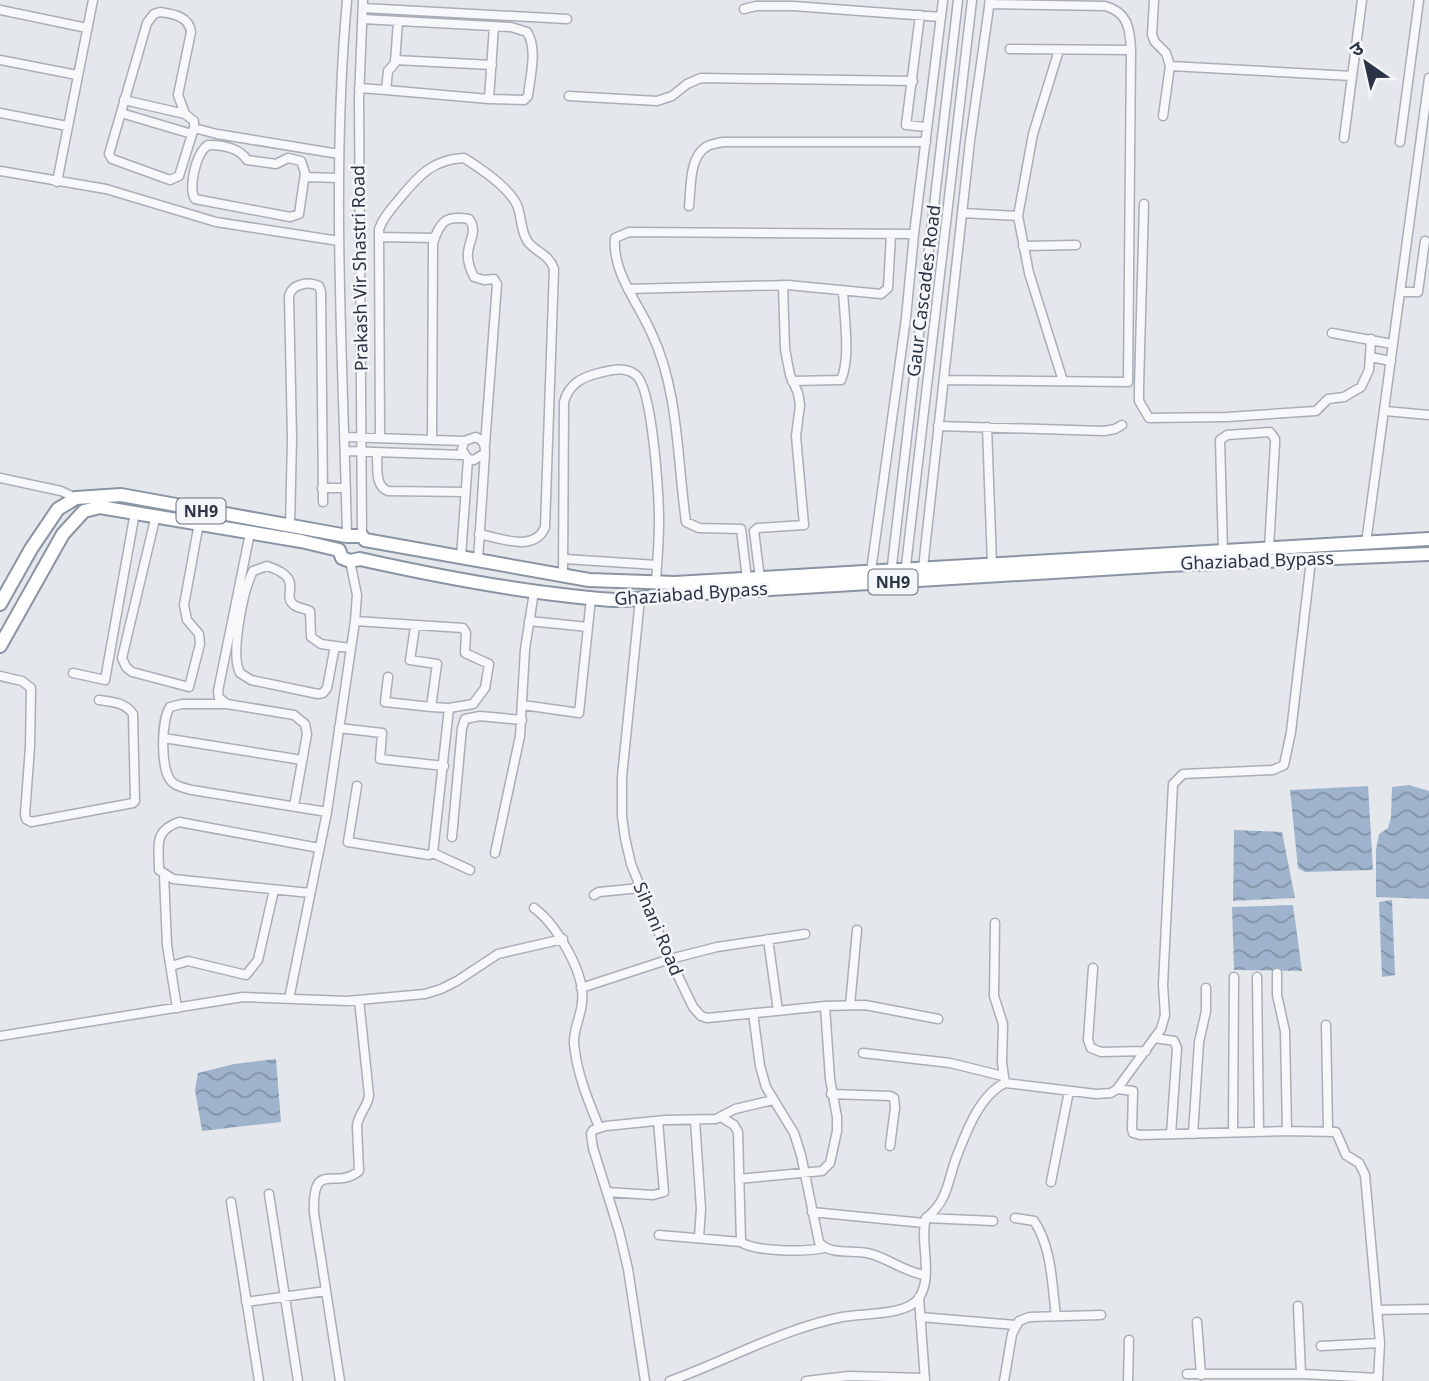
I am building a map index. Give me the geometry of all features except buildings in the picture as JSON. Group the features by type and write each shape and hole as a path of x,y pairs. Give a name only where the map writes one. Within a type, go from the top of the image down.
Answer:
{"highway":[{"name":"Ghaziabad Bypass","path":"76,498 121,495 563,576 656,583 871,571 898,575 923,568 1429,539"},
{"path":"17,614 0,605 58,509 76,498"},
{"name":"NH9","path":"2,638 63,534 84,511 100,507 156,515 339,550"},
{"path":"347,536 339,544 339,550 342,558 355,560 365,554 367,545 363,538"},
{"name":"Ghaziabad Bypass","path":"355,560 534,592 640,600 653,596 898,575 1429,554"}],"street":[{"path":"57,182 93,0"},
{"name":"Prakash Vir Shastri Road","path":"347,0 339,154 347,536"},
{"path":"871,571 906,318 943,0"},
{"name":"Gaur Cascades Road","path":"898,575 921,319 958,0"},
{"name":"Gaur Cascades Road","path":"898,575 934,322 972,0"},
{"path":"1154,0 1152,35 1155,42 1167,52 1170,66 1163,116"},
{"path":"1344,138 1362,0"},
{"path":"1400,142 1419,0"},
{"path":"923,568 962,213 989,2 1105,6 1115,9 1127,22 1131,50 1128,382 945,380"},
{"path":"363,4 567,19"},
{"name":"Prakash Vir Shastri Road","path":"363,4 359,88 363,538"},
{"path":"744,9 757,6 793,6 941,17"},
{"path":"0,10 87,28"},
{"path":"124,100 185,114 194,121 179,176 170,180 110,157 124,100 146,23 160,12 167,13 184,18 191,26 178,86 180,104 185,114"},
{"path":"920,15 906,125 928,127"},
{"path":"359,88 521,101 526,98 532,52 527,32 511,27 362,19"},
{"path":"386,90 388,71 395,60 398,21"},
{"path":"489,99 494,26"},
{"path":"1010,49 1131,50"},
{"path":"1059,50 1033,134 1018,216 1029,273 1063,381"},
{"path":"0,60 77,75"},
{"path":"395,60 492,65"},
{"path":"964,65 979,68"},
{"path":"1170,66 1352,76"},
{"path":"933,76 948,78"},
{"path":"569,96 657,101 672,96 687,84 701,78 913,81"},
{"path":"1366,542 1429,78"},
{"path":"340,98 359,99"},
{"path":"0,113 67,125"},
{"path":"121,113 193,131 339,154"},
{"path":"689,206 693,168 699,155 705,147 723,142 926,142"},
{"path":"208,145 234,149 247,160 276,164 294,158 304,166 305,177 300,211 290,217 200,202 191,191 201,153 208,145"},
{"path":"380,438 379,229 384,218 419,175 439,162 464,159 487,174 508,193 516,204 528,242 544,253 554,269 545,527 534,541 525,543 480,534"},
{"path":"0,171 106,189 216,222 339,241"},
{"path":"305,177 339,178"},
{"path":"1144,204 1139,401 1149,418 1316,411 1328,399 1344,397 1360,387 1366,378 1371,340"},
{"path":"962,213 1018,216"},
{"path":"432,440 435,238 442,222 454,216 469,219 473,230 467,257 474,277 494,279 497,284 478,560"},
{"path":"783,285 785,349 800,405 796,436 804,525 757,529 699,528 686,522 670,382 653,335 617,264 615,237 629,232 914,234"},
{"path":"628,289 783,285 881,295 888,288 891,234"},
{"path":"379,237 435,238"},
{"path":"1400,292 1418,292 1427,242 1407,239"},
{"path":"1023,246 1076,245"},
{"path":"290,527 292,438 289,296 292,288 299,285 317,284 321,292 323,502"},
{"path":"793,381 841,380 845,354 842,291"},
{"path":"906,318 921,319"},
{"path":"934,322 950,324"},
{"path":"1332,333 1392,344"},
{"path":"1370,357 1391,361"},
{"path":"563,576 566,394 577,381 587,376 620,369 636,374 642,382 646,396 658,495 656,583"},
{"path":"1385,411 1429,415"},
{"path":"938,426 1104,431 1122,425"},
{"path":"987,427 992,564"},
{"path":"1223,551 1220,440 1227,435 1269,432 1275,443 1269,548"},
{"path":"345,437 464,441 476,437 482,440 485,449 480,458 474,460 466,457 345,452"},
{"path":"461,557 466,457 462,450 464,441"},
{"path":"377,453 379,484 382,489 465,492"},
{"path":"0,478 61,491 76,498"},
{"path":"323,488 346,488"},
{"path":"73,673 105,680 135,512"},
{"path":"156,515 122,658 132,671 189,687 200,644 199,634 187,621 184,605 199,523"},
{"path":"741,529 753,579"},
{"path":"753,579 754,531 757,529"},
{"path":"227,704 219,698 218,691 250,533"},
{"path":"565,559 657,565"},
{"path":"289,999 327,812 355,621 355,560"},
{"path":"863,1053 950,1063 1004,1079 1069,1091 1106,1095 1117,1089 1155,1038 1165,1015 1163,985 1171,789 1177,778 1183,774 1273,770 1284,765 1290,742 1311,560"},
{"path":"335,646 327,688 323,693 251,680 240,673 236,657 243,603 253,571 267,566 286,575 290,580 290,601 310,611 311,637 316,642 350,648"},
{"path":"495,853 522,720 525,649 534,592"},
{"path":"523,705 579,713 591,598"},
{"name":"Sihani Road","path":"640,600 622,776 622,816 631,864 693,1007 701,1016 707,1018 850,1005 884,1007 938,1019"},
{"path":"355,621 464,628 465,653 489,664 485,688 472,704 449,708 385,702 388,677"},
{"path":"529,621 588,627"},
{"path":"415,626 410,660 437,664 431,707"},
{"path":"0,676 22,681 31,688 25,814 26,819 31,822 135,801 133,714 130,708 118,702 99,700"},
{"path":"295,806 307,729 295,715 227,704 173,705 165,714 167,774 169,780 180,787 327,812"},
{"path":"433,853 449,708"},
{"path":"452,837 465,719 480,716 522,720"},
{"path":"339,728 382,733 380,758 444,766"},
{"path":"164,738 302,760"},
{"path":"357,786 348,842 429,855 433,853 470,870"},
{"path":"310,893 180,881 164,875 159,870 159,837 162,830 180,821 319,848"},
{"path":"164,875 165,917 177,1008"},
{"path":"594,895 599,892 640,888"},
{"path":"171,966 188,961 246,975 258,960 274,890"},
{"path":"534,908 563,939 581,989 582,1001 574,1031 575,1056 579,1078 599,1127"},
{"path":"670,1381 805,1327 854,1315 908,1308 919,1297 923,1290 925,1220 943,1201 956,1158 982,1104 1004,1079 1003,1024 994,996 995,923"},
{"path":"850,1005 857,930"},
{"path":"581,989 670,959 717,947 806,934"},
{"path":"0,1037 243,997 317,1001 425,994 441,989 498,954 563,939"},
{"path":"768,939 778,1011"},
{"path":"1093,968 1089,1045 1094,1051 1146,1051"},
{"path":"1277,973 1277,995 1284,1031 1287,1131"},
{"path":"1233,1132 1234,977"},
{"path":"1257,977 1259,1132"},
{"path":"1193,1134 1199,1042 1206,1011 1206,988"},
{"path":"340,1381 313,1196 317,1184 322,1180 353,1176 359,1171 357,1126 369,1095 359,1000"},
{"path":"739,1179 805,1174 822,1171 830,1163 837,1117 831,1094 825,1006"},
{"path":"753,1013 760,1066 766,1087 794,1133 817,1238 824,1248"},
{"path":"1326,1025 1328,1130"},
{"path":"1155,1038 1174,1041 1177,1048 1171,1135"},
{"path":"1117,1089 1129,1089 1134,1094 1133,1133 1171,1135 1328,1130 1336,1132 1346,1155 1359,1163 1364,1170 1378,1310 1378,1380 1187,1374"},
{"path":"1051,1182 1069,1091"},
{"path":"831,1094 894,1098 890,1146"},
{"path":"645,1381 628,1269 590,1134 599,1127 716,1119 735,1109 773,1100"},
{"path":"721,1117 734,1125 738,1132 741,1242"},
{"path":"695,1120 701,1209 699,1238"},
{"path":"607,1192 653,1195 664,1192 658,1121"},
{"path":"270,1194 298,1381"},
{"path":"231,1202 259,1381"},
{"path":"812,1212 925,1220 993,1221"},
{"path":"1014,1218 1034,1222 1040,1231 1056,1316"},
{"path":"659,1236 741,1242 755,1247 803,1251 824,1248 867,1253 907,1271 924,1275"},
{"path":"246,1303 326,1291"},
{"path":"806,1381 849,1376 925,1379 919,1297"},
{"path":"1297,1377 1298,1306"},
{"path":"1378,1310 1429,1309"},
{"path":"1004,1381 1015,1325 1023,1318 1101,1315"},
{"path":"920,1317 1015,1325"},
{"path":"1197,1322 1201,1375"},
{"path":"1128,1381 1129,1340"},
{"path":"1321,1346 1380,1343"}],"water":[{"path":"1409,785 1429,791 1429,899 1376,897 1376,850 1379,834 1388,828 1391,817 1392,787"},
{"path":"1368,786 1373,870 1305,872 1298,868 1290,790"},
{"path":"1234,830 1282,832 1295,898 1233,901"},
{"path":"1392,900 1395,975 1382,977 1379,902"},
{"path":"1293,905 1302,971 1234,970 1232,907"},
{"path":"276,1059 281,1122 202,1131 195,1090 198,1073 234,1064"}]}
